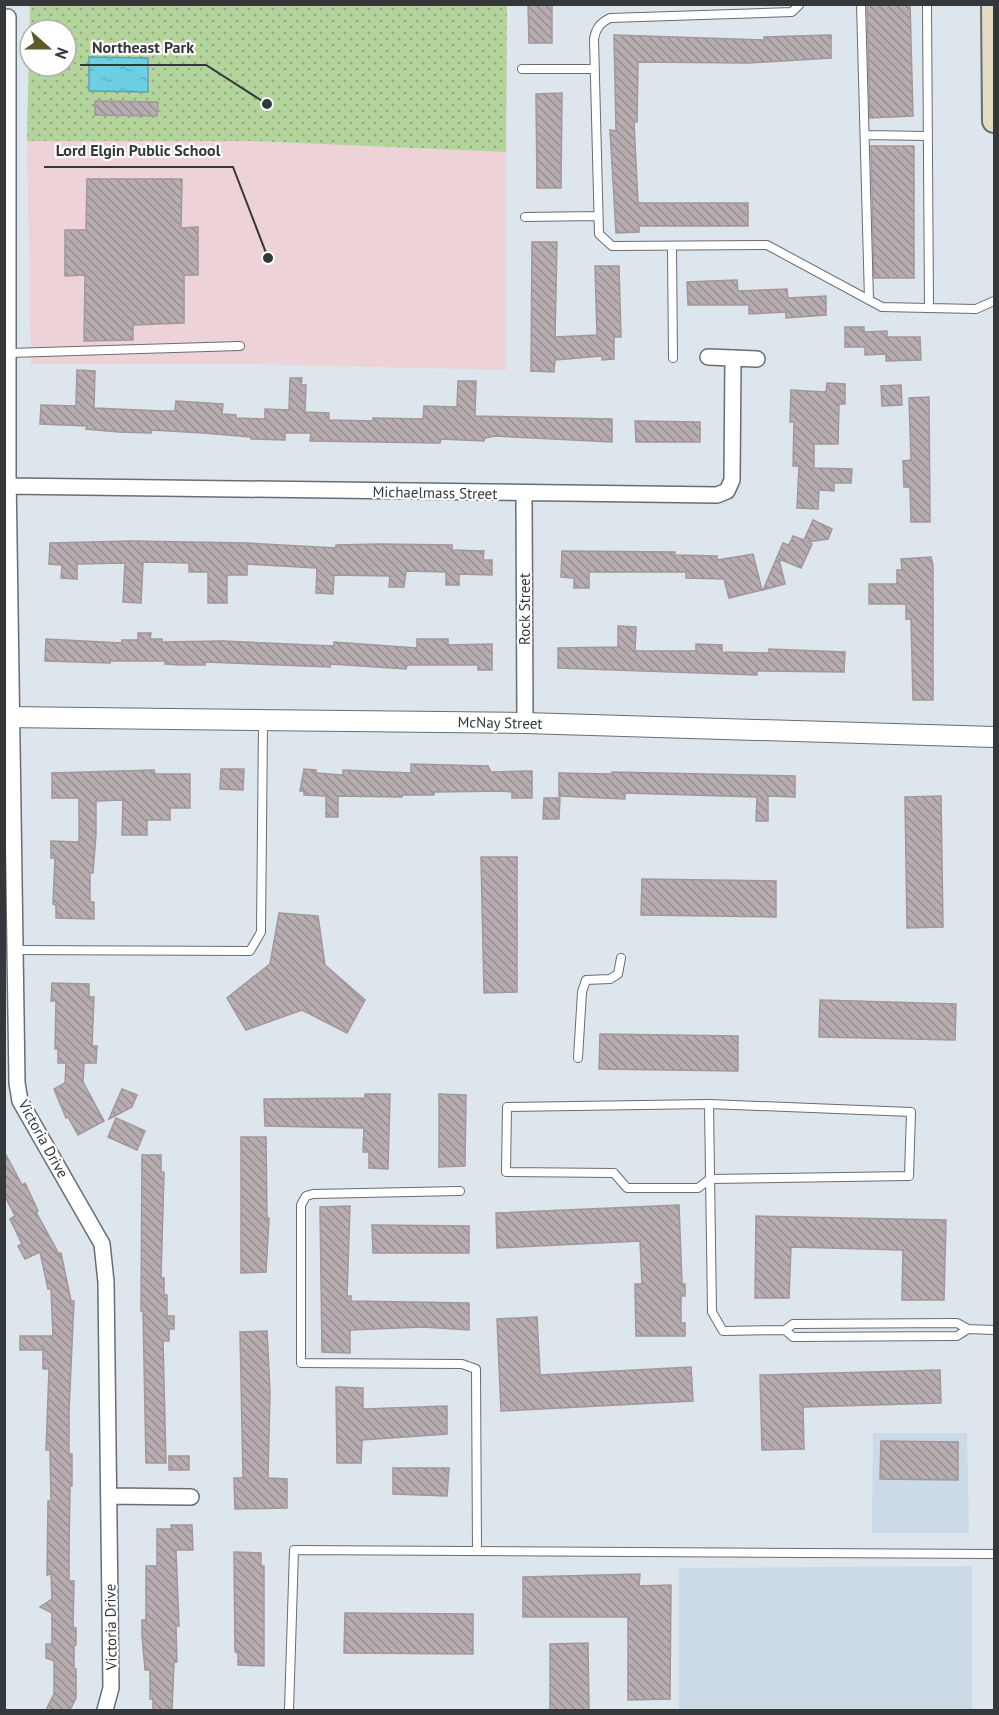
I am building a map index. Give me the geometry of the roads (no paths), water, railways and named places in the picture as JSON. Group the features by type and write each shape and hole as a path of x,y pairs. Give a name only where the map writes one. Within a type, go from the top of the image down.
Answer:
{"main road":[{"path":"993,4 994,121"}],"street":[{"name":"Victoria Drive","path":"8,17 9,950 20,1101 102,1244 106,1282 111,1688 105,1710"},
{"path":"708,357 758,360"},
{"name":"Michaelmass Street","path":"8,486 717,495 727,490 732,480 733,358"},
{"name":"Rock Street","path":"524,494 525,723"},
{"name":"McNay Street","path":"8,717 263,722 525,723 994,736"},
{"path":"109,1496 191,1497"}],"lane":[{"path":"800,4 792,12 610,18 596,30 599,234 612,246 767,245 882,306 976,309 994,301"},
{"path":"861,4 869,300"},
{"path":"927,4 929,308"},
{"path":"522,69 595,69"},
{"path":"865,135 928,136"},
{"path":"525,217 597,216"},
{"path":"672,247 673,358"},
{"path":"9,353 240,346"},
{"path":"9,950 250,951 261,932 263,722"},
{"path":"579,1058 582,992 586,980 610,979 618,974 621,958"},
{"path":"710,1104 712,1312 723,1331 785,1330 793,1324 945,1323 957,1323 968,1329 994,1330"},
{"path":"710,1104 911,1112 909,1176 710,1179 698,1188 627,1188 614,1173 506,1172 507,1107 710,1104"},
{"path":"460,1191 306,1196 301,1206 301,1364 462,1364 476,1369 477,1551"},
{"path":"785,1330 793,1337 805,1337 957,1336 968,1329"},
{"path":"289,1710 294,1550 994,1554"}],"water":[{"path":"89,57 148,58 148,92 89,91"}],"place":[{"name":"Northeast Park","path":"267,104"},
{"name":"Lord Elgin Public School","path":"268,258"}]}
